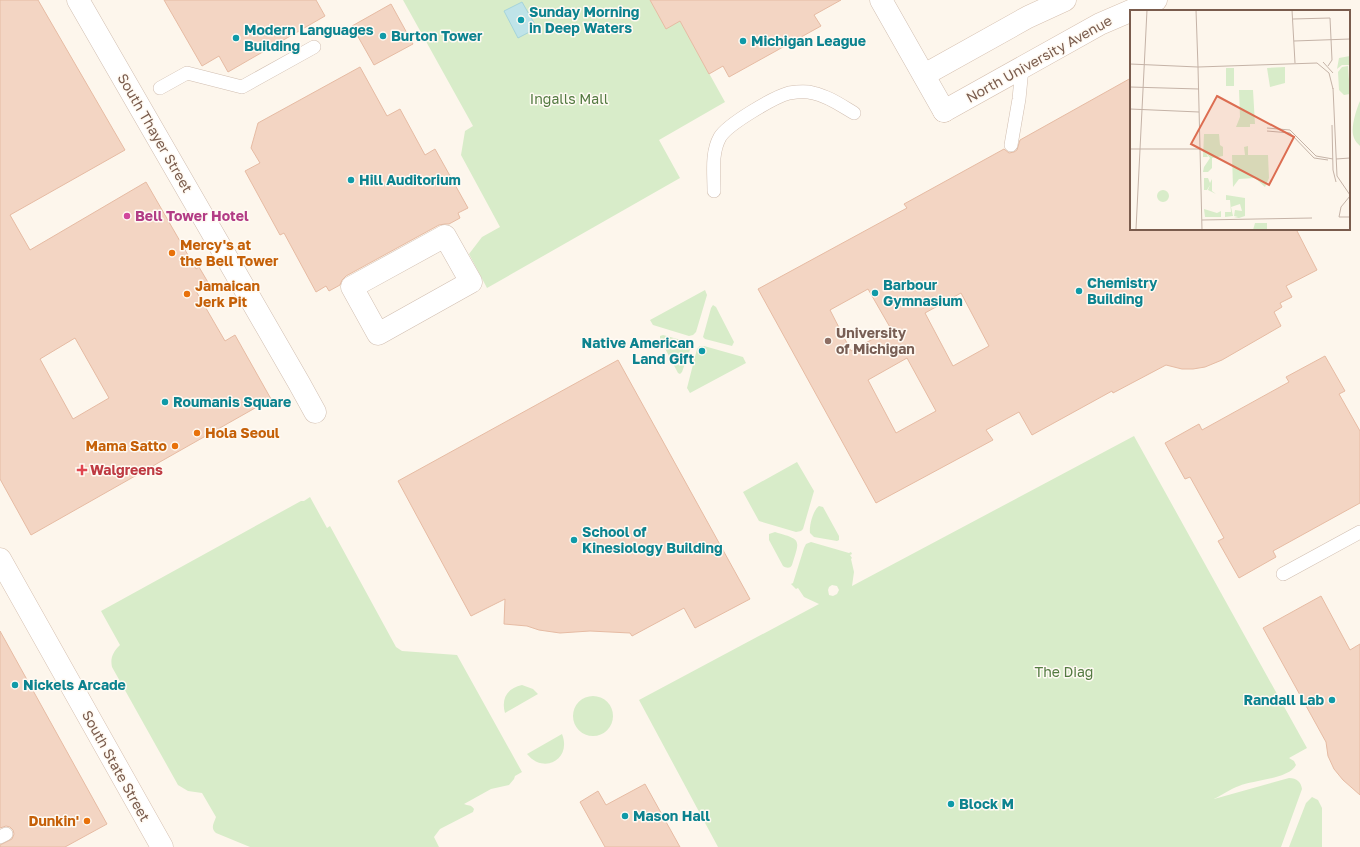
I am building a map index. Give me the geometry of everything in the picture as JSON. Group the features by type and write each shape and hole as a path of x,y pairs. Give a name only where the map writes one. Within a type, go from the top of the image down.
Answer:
{"street":[{"name":"South Thayer Street","path":"78,0 315,412"},
{"path":"880,0 924,75 1028,17 1065,0"},
{"name":"North University Avenue","path":"1133,10 1156,0"},
{"name":"North University Avenue","path":"924,75 944,111 1100,24 1130,11"},
{"path":"445,236 471,282 378,334 352,287 445,236"},
{"name":"South State Street","path":"0,559 155,845"}],"lane":[{"path":"160,88 187,73 242,87 314,47"},
{"path":"1011,145 1019,99 1022,68"},
{"path":"714,191 713,161 720,137 729,127 777,98 789,93 814,93 827,98 854,113"},
{"path":"1284,574 1360,532"}],"green space":[{"name":"Ingalls Mall","path":"403,0 650,0 680,21 725,102 659,140 680,178 487,288 469,254 482,237 500,227 461,155 465,131 473,126"},
{"path":"1360,101 1360,146 1354,139 1353,125"},
{"path":"705,290 707,295 696,332 693,335 689,336 653,325 650,320"},
{"path":"713,305 716,307 734,342 732,346 705,339 703,337"},
{"path":"663,335 688,342 691,347 680,374 678,373 660,339 660,336"},
{"path":"700,346 743,357 746,363 690,393 687,388 697,349"},
{"name":"The Diag","path":"1134,436 1307,748 1289,758 1294,761 1296,765 1292,770 1279,776 1239,786 1214,799 1289,778 1298,781 1301,784 1302,789 1281,847 718,847 639,700 819,604 804,597 798,588 796,589 791,584 793,583 806,544 811,542 849,553 851,552 852,554 850,555 852,558 854,572 852,586","holes":["832,585 837,586 839,590 837,594 833,596 829,595 829,587"]},
{"path":"797,462 814,491 803,529 796,532 759,521 743,492"},
{"path":"310,497 327,528 330,526 396,647 402,651 457,655 522,772 515,776 509,785 491,789 464,804 472,806 474,809 473,812 440,829 434,837 439,847 250,847 216,833 213,827 216,817 202,793 188,791 178,785 112,667 111,661 113,655 120,645 101,611"},
{"path":"819,506 823,507 839,536 839,540 837,541 814,537 810,533 812,518"},
{"path":"775,532 790,537 797,542 797,550 792,565 789,568 783,566 769,540 769,534"},
{"path":"522,685 533,689 538,694 505,713 504,703 506,695 512,689"},
{"path":"597,696 604,699 610,705 613,716 612,724 604,733 597,736 589,736 582,733 574,724 573,712 576,705 585,697"},
{"path":"562,734 564,743 563,751 560,757 555,761 541,763 534,760 527,754"},
{"path":"1312,797 1318,800 1322,808 1322,847 1289,847 1306,803"}],"water":[{"path":"522,2 537,28 518,38 504,11"}],"building":[{"path":"0,0 38,0 125,150 10,215 30,250 146,182 196,269 199,267 209,284 196,291 225,341 235,335 271,399 31,535 0,479","holes":["75,338 109,398 73,419 40,359"]},
{"name":"Modern Languages Building","path":"164,0 316,0 325,16 228,72 219,56 202,66"},
{"name":"Michigan League","path":"650,0 841,0 814,15 821,26 729,77 723,66 709,74 680,21 666,29"},
{"name":"Burton Tower","path":"391,4 413,44 374,65 352,26"},
{"name":"Hill Auditorium","path":"360,67 387,116 400,109 425,155 435,149 468,208 458,213 460,218 449,224 439,225 346,276 340,285 329,291 326,286 316,292 284,233 280,235 245,171 260,163 251,148 258,123"},
{"name":"Chemistry Building","path":"1130,79 1130,230 1297,230 1317,270 1286,286 1292,297 1280,303 1282,307 1274,312 1281,326 1222,360 1205,367 1193,369 1182,369 1166,365 1113,393 1112,391 1032,435 1019,412 986,430 993,440 876,503 758,289 907,208 904,204 1004,149 1009,153 1017,150 1020,140","holes":["868,289 891,329 851,351 830,310","961,293 989,346 953,366 925,313","907,358 936,411 896,433 868,380"]},
{"path":"1325,356 1345,391 1339,394 1360,431 1360,503 1273,551 1276,557 1239,578 1218,541 1224,538 1190,477 1185,479 1165,443 1199,424 1202,430 1289,382 1286,377"},
{"name":"School of Kinesiology Building","path":"618,360 750,599 695,628 684,608 632,636 630,633 590,631 560,633 539,630 527,626 504,624 505,599 471,616 398,481"},
{"name":"Randall Lab","path":"1321,596 1350,650 1360,644 1360,795 1343,780 1334,769 1328,756 1326,742 1263,628"},
{"path":"0,631 107,824 65,847 0,847 0,845 12,839 14,834 10,827 6,826 0,828"},
{"name":"Mason Hall","path":"645,784 680,847 605,847 580,802 598,791 606,805"}],"place":[{"name":"Sunday Morning in Deep Waters","path":"521,20"},
{"name":"Burton Tower","path":"383,36"},
{"name":"Modern Languages Building","path":"236,38"},
{"name":"Michigan League","path":"743,41"},
{"name":"Hill Auditorium","path":"351,180"},
{"name":"Bell Tower Hotel","path":"127,216"},
{"name":"Mercy's at the Bell Tower","path":"172,253"},
{"name":"Chemistry Building","path":"1079,291"},
{"name":"Barbour Gymnasium","path":"875,293"},
{"name":"Jamaican Jerk Pit","path":"187,294"},
{"name":"University of Michigan","path":"828,341"},
{"name":"Native American Land Gift","path":"702,351"},
{"name":"Roumanis Square","path":"165,402"},
{"name":"Hola Seoul","path":"197,433"},
{"name":"Mama Satto","path":"175,446"},
{"name":"Walgreens","path":"82,470"},
{"name":"School of Kinesiology Building","path":"574,540"},
{"name":"Nickels Arcade","path":"15,685"},
{"name":"Randall Lab","path":"1332,700"},
{"name":"Block M","path":"951,804"},
{"name":"Mason Hall","path":"625,816"},
{"name":"Dunkin'","path":"87,821"}]}
